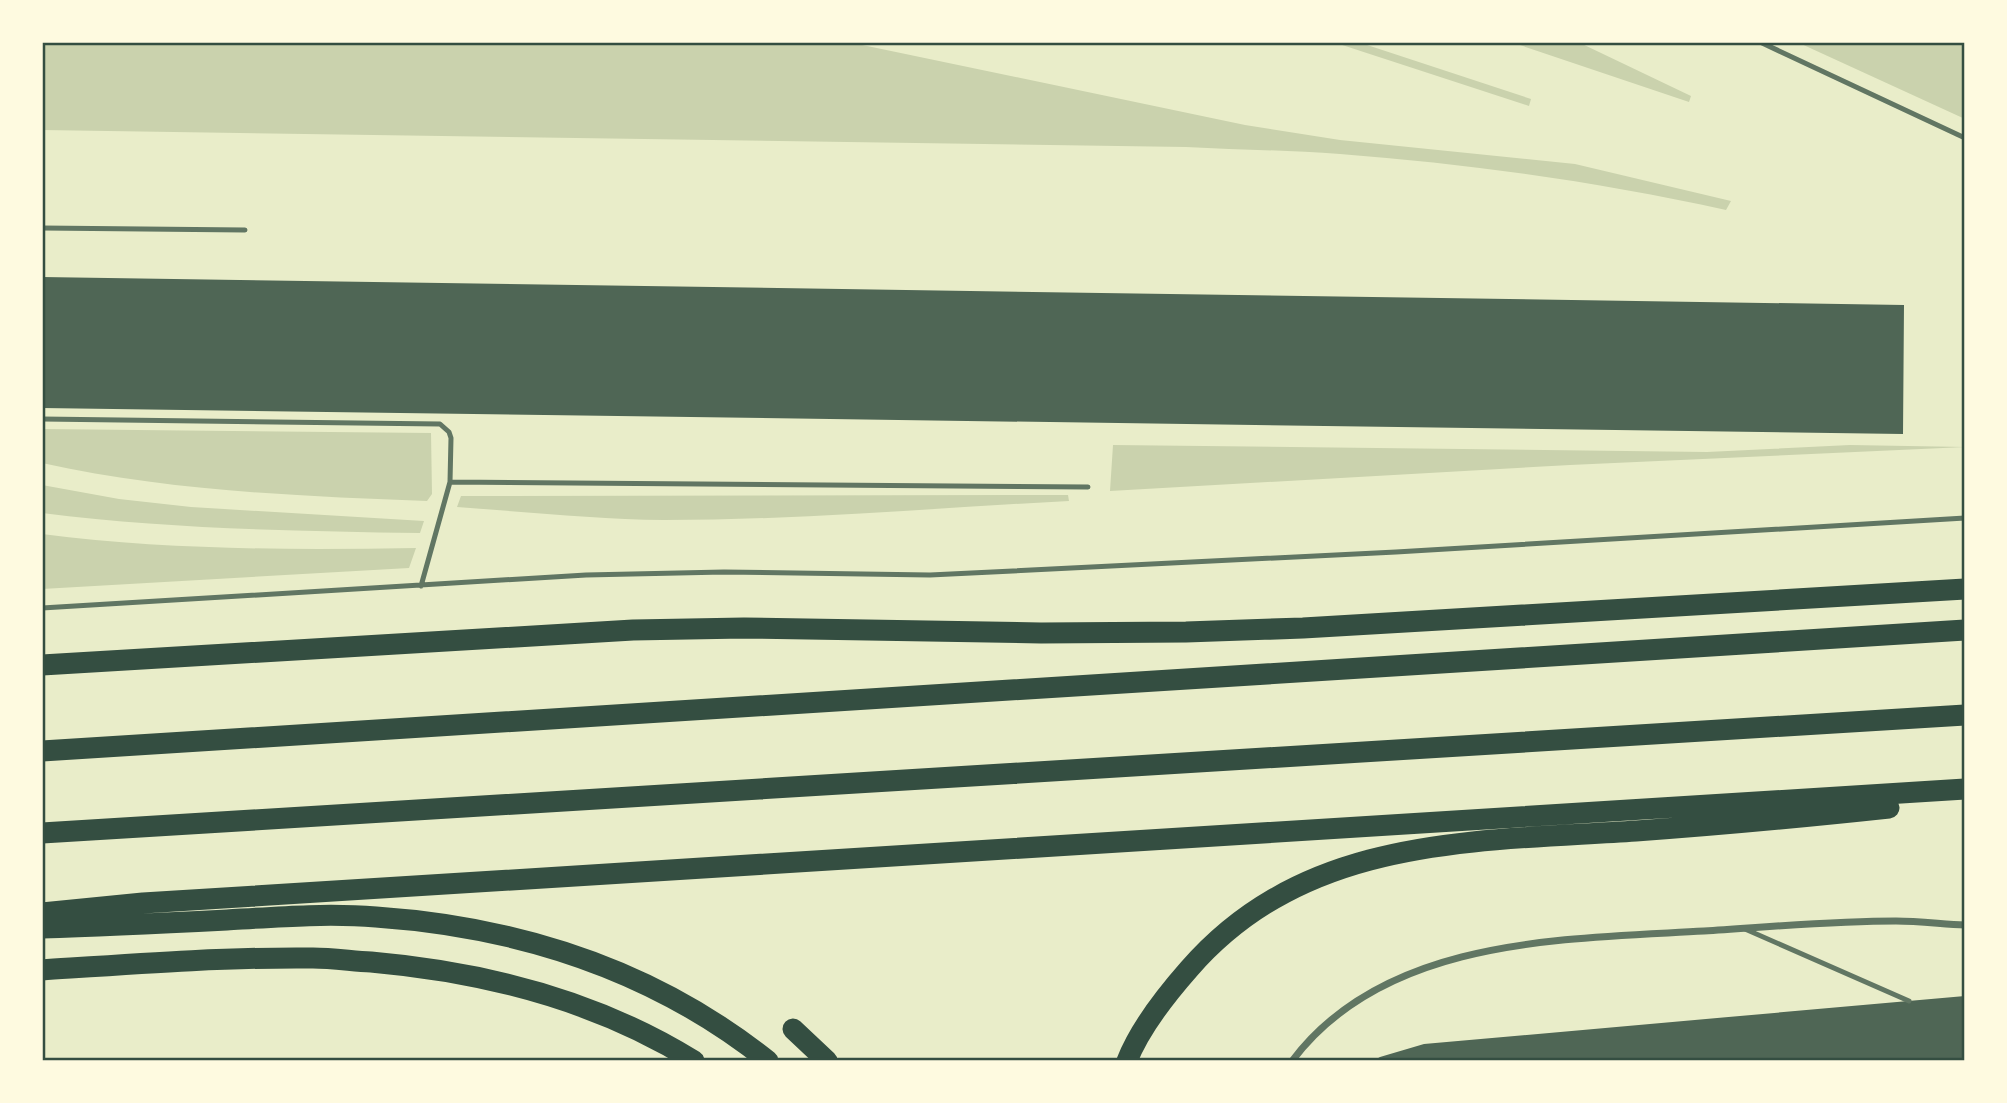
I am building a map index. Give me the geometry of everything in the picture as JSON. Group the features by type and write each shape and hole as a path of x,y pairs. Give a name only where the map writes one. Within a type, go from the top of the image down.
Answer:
{"highway":[{"path":"42,665 633,630 757,628 1080,632 1303,628 1965,589"},
{"path":"42,751 1965,630"},
{"path":"42,833 1965,715"},
{"path":"42,913 143,904 1965,789"},
{"path":"1128,1061 1151,1019 1203,952 1265,903 1345,866 1387,854 1447,844 1740,824 1965,800"},
{"path":"42,928 317,916 374,916 446,924 506,935 564,951 617,970 709,1020 768,1061"},
{"path":"42,970 208,960 316,958 427,967 514,985 593,1010 660,1040 694,1061"},
{"path":"793,1029 827,1061"}],"street":[{"path":"1292,1061 1307,1041 1339,1013 1377,990 1433,965 1489,950 1549,940 1743,929 1896,921 1965,925"}],"lane":[{"path":"1760,42 1965,138"},
{"path":"42,228 245,230"},
{"path":"42,419 440,424 449,432 450,482 421,586"},
{"path":"450,482 1088,487"},
{"path":"42,608 586,575 723,572 930,575 1396,552 1965,518"},
{"path":"1743,929 1909,1001"}],"green space":[{"path":"42,42 848,42 1245,125 1340,140 1575,164 1731,201 1726,210 1630,191 1486,169 1389,158 1282,151 1186,147 42,130"},
{"path":"1333,42 1358,42 1531,99 1529,106"},
{"path":"1511,42 1578,42 1691,96 1689,102"},
{"path":"1797,42 1965,42 1965,119"},
{"path":"42,429 431,433 432,494 427,501 233,491 89,472 42,463"},
{"path":"1113,445 1707,452 1850,445 1965,447 1570,465 1110,491"},
{"path":"42,485 119,499 191,507 424,521 420,533 136,523 42,513"},
{"path":"1068,495 1069,501 816,516 715,519 612,518 457,507 461,496"},
{"path":"42,534 229,548 416,548 409,568 42,589"}],"building":[{"path":"42,277 1904,305 1903,434 42,408"},
{"path":"1965,996 1965,1061 1373,1061 1424,1044"}]}
